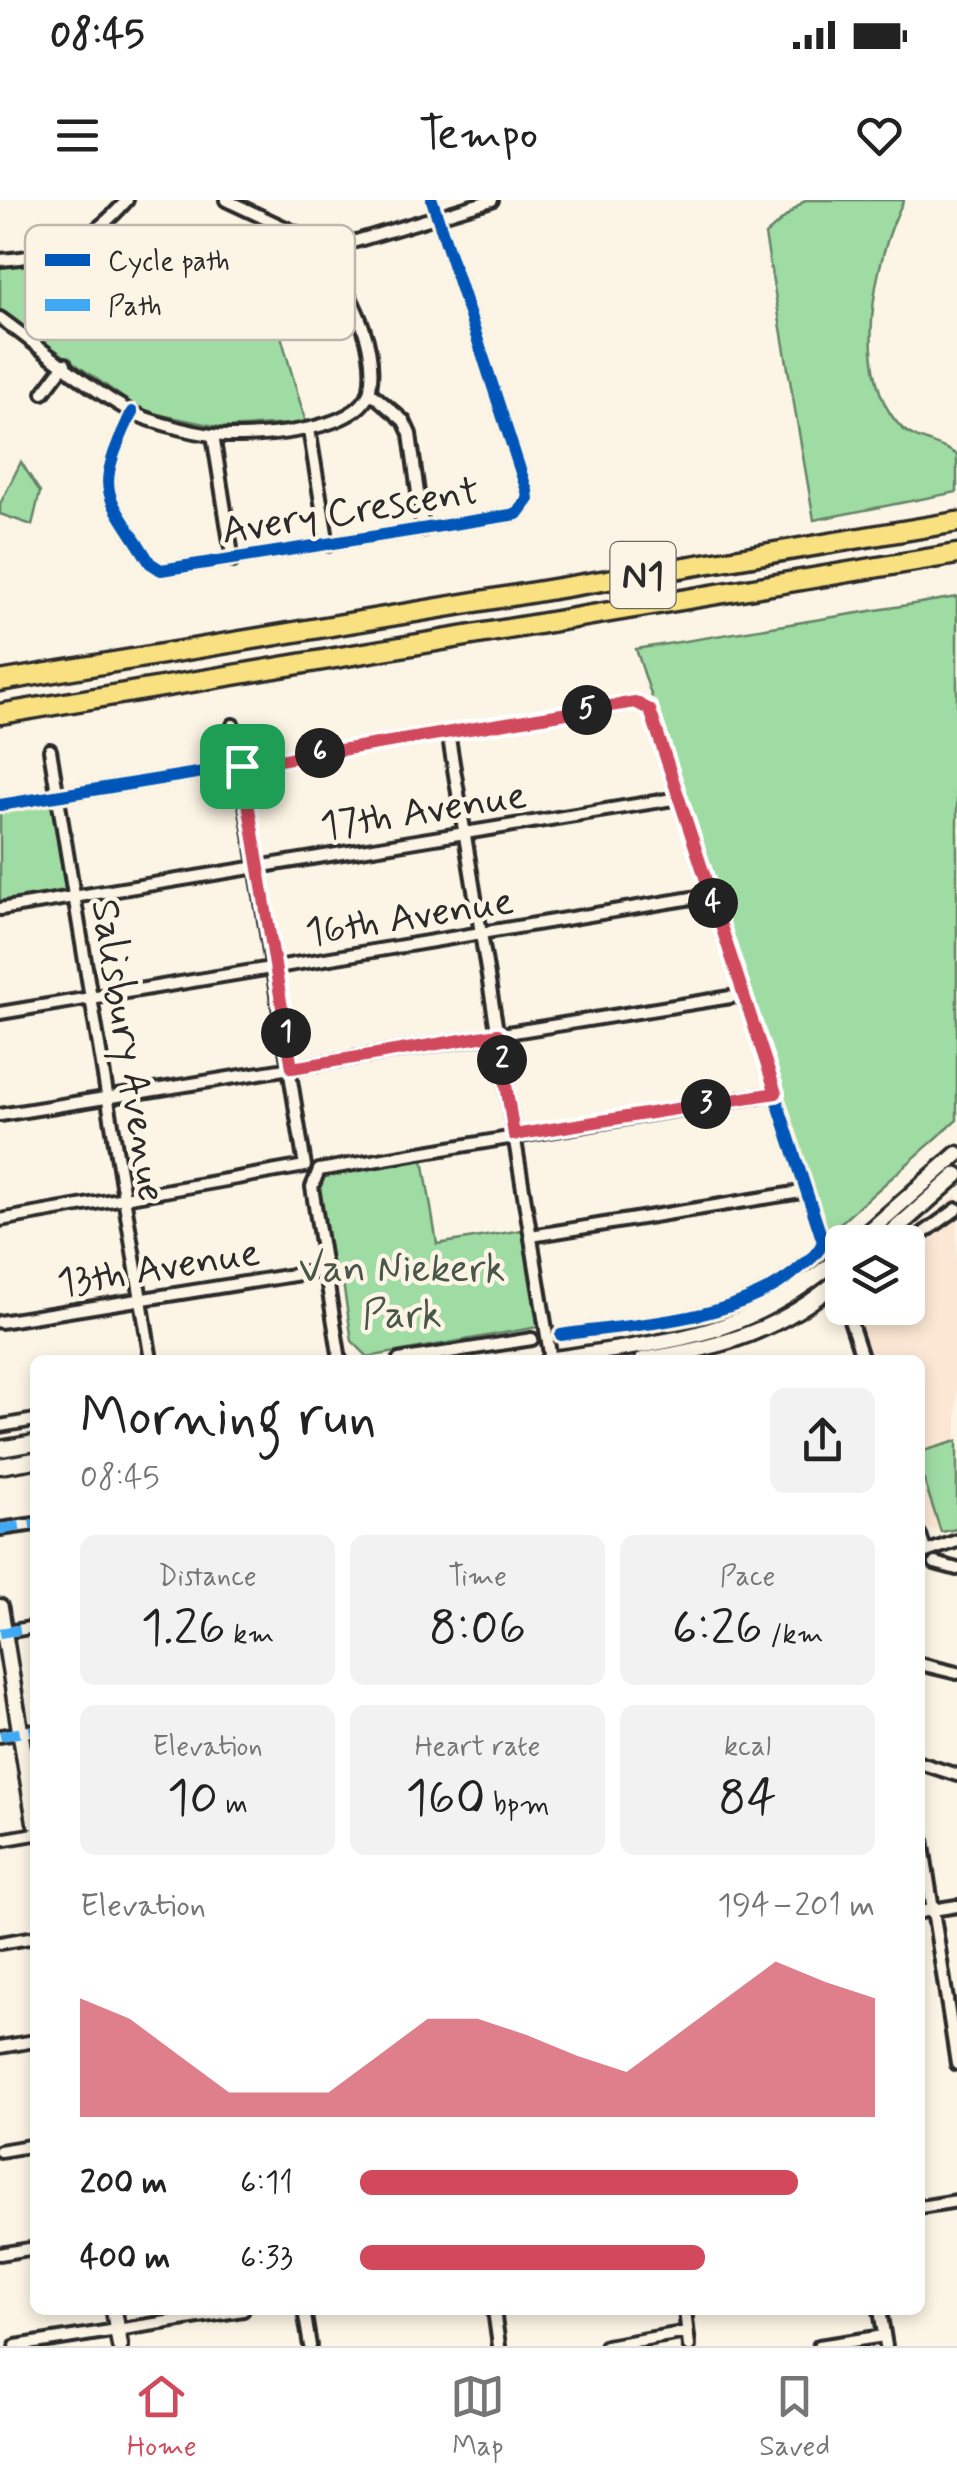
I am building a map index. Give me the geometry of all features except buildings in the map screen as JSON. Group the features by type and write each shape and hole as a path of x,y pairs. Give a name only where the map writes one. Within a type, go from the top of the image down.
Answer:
{"highway":[{"name":"N1","path":"0,680 957,522"},
{"name":"N1","path":"0,714 957,554"}],"main road":[{"path":"876,1225 957,1154"},
{"path":"901,1225 957,1175"},
{"path":"577,1355 736,1324 795,1295 825,1269"},
{"path":"664,1355 750,1336 789,1317 825,1290"},
{"path":"0,1449 30,1444"},
{"path":"0,1466 30,1461"},
{"path":"0,1607 2,1632 28,1731 30,1757"},
{"path":"115,2315 120,2346"}],"street":[{"path":"104,225 127,200"},
{"path":"226,200 279,225"},
{"name":"Avery Crescent","path":"132,412 106,486 110,502 150,563 171,571 517,514 528,499 432,200"},
{"path":"355,243 492,200"},
{"path":"0,260 25,256"},
{"path":"31,340 132,412 213,435 309,430 355,413 370,392 369,356 355,308"},
{"path":"0,318 25,336"},
{"path":"43,393 65,364"},
{"path":"370,392 404,420 410,434 423,530"},
{"path":"309,430 328,545"},
{"path":"213,435 232,561"},
{"path":"0,805 644,703 650,710 823,1244 776,1288 749,1302 561,1335"},
{"path":"233,725 339,1355"},
{"path":"448,732 550,1355"},
{"name":"Salisbury Avenue","path":"50,750 150,1355"},
{"name":"17th Avenue","path":"0,909 678,798"},
{"name":"16th Avenue","path":"0,1014 710,895"},
{"path":"0,1115 743,995"},
{"path":"0,1220 776,1093"},
{"path":"531,1236 807,1191"},
{"path":"925,1232 957,1208"},
{"name":"13th Avenue","path":"0,1322 325,1270"},
{"path":"852,1325 861,1355"},
{"path":"431,1355 532,1339"},
{"path":"0,1426 30,1421"},
{"path":"0,1530 30,1525"},
{"path":"925,1551 957,1541"},
{"path":"935,1563 957,1569"},
{"path":"2,1632 30,1628"},
{"path":"925,1665 957,1672"},
{"path":"0,1736 28,1731"},
{"path":"925,1764 957,1775"},
{"path":"0,1840 30,1835"},
{"path":"925,1859 956,2056"},
{"path":"925,1911 957,1906"},
{"path":"0,1943 30,1938"},
{"path":"0,2047 30,2042"},
{"path":"0,2150 30,2146"},
{"path":"925,2206 957,2201"},
{"path":"0,2254 30,2249"},
{"path":"16,2346 212,2315"},
{"path":"305,2315 310,2346"},
{"path":"495,2315 500,2346"},
{"path":"685,2315 690,2346"},
{"path":"820,2346 885,2341 881,2315"},
{"path":"606,2346 688,2332"}],"shaded area":[{"path":"957,1194 957,1531 944,1533 925,1525 925,1355 871,1355 861,1325 925,1325 925,1225 921,1225"}],"green space":[{"path":"805,200 904,200 876,284 872,348 876,379 886,406 902,428 957,455 957,492 814,520 765,235"},
{"path":"25,264 25,329 0,311 0,267"},
{"path":"41,340 282,340 306,423 224,428 142,411"},
{"path":"21,462 40,492 32,525 0,514 0,504"},
{"path":"957,597 957,1120 838,1225 825,1225 636,649"},
{"path":"52,803 65,890 0,904 0,810"},
{"name":"Van Niekerk Park","path":"423,1159 437,1244 522,1230 538,1327 366,1355 352,1341 341,1270 332,1269 318,1182 327,1174"},
{"path":"957,1441 957,1529 941,1532 925,1483 925,1451"}],"marked path":[{"path":"0,1529 30,1525"},
{"path":"0,1633 30,1628"},
{"path":"0,1736 30,1731"}],"cycle path":[{"path":"132,412 112,461 109,492 150,563 161,570 517,514 528,499 527,491 432,200"},
{"path":"0,805 635,702 648,706 823,1242 812,1257 778,1284 750,1299 689,1317 561,1335"}],"route":[{"path":"644,703 650,710 776,1093 514,1135 498,1034 292,1068 242,766 644,703"}]}
